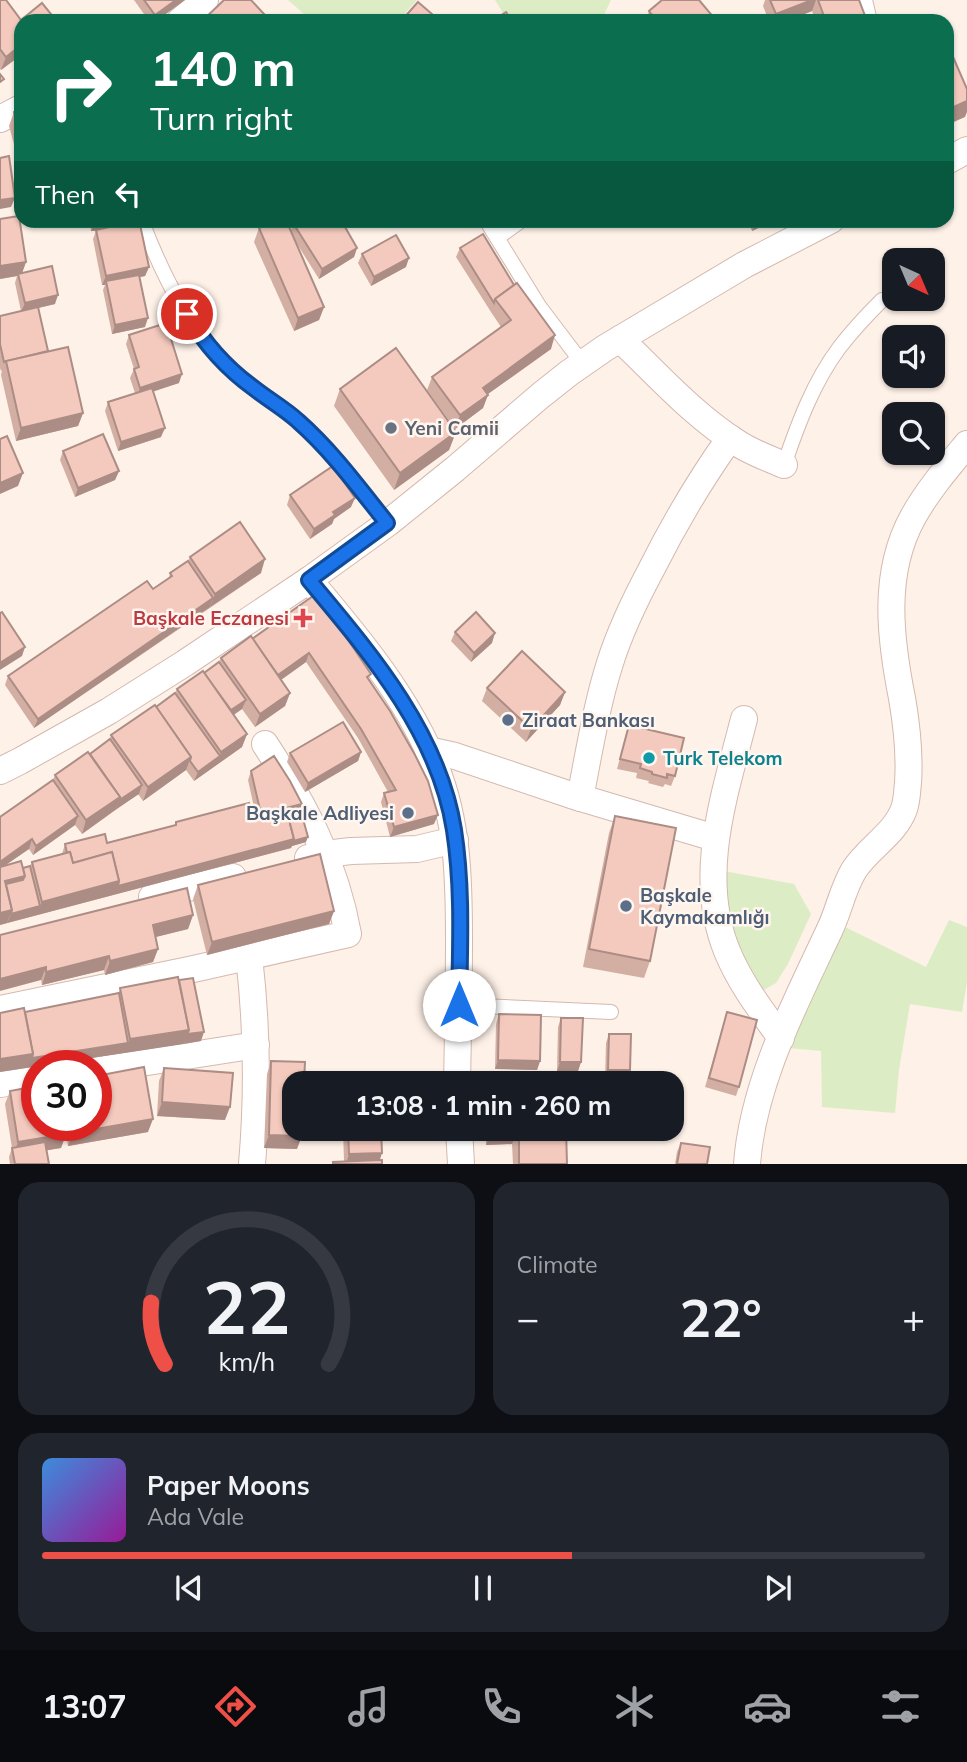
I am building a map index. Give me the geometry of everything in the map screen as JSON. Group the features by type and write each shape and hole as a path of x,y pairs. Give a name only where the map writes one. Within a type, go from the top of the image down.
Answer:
{"street":[{"path":"188,14 205,0"},
{"path":"0,771 109,710 309,580 455,469 540,396 620,339 744,265 816,228"},
{"path":"620,339 697,413 730,438 757,454 783,464"},
{"path":"580,798 596,715 620,636 638,594 685,506 730,438"},
{"path":"747,1164 758,1101 781,1038 849,879 861,860 892,828 904,808 909,749 891,624 893,574 897,556 913,517 931,489 967,444"},
{"path":"309,580 351,629 392,684 428,750 447,800 458,872 457,1071"},
{"path":"744,719 715,838 713,880 716,915 726,950 740,979 781,1038"},
{"path":"0,1009 348,934 337,882 325,854 291,785 265,744"},
{"path":"428,750 455,755 580,798 715,838"},
{"path":"286,863 325,854 417,849 455,840"},
{"path":"130,902 260,870"},
{"path":"249,957 256,1045 252,1164"},
{"path":"112,1068 256,1045"},
{"path":"0,1084 21,1081"},
{"path":"460,1141 461,1164"}],"lane":[{"path":"144,228 159,265 178,299 195,328 217,356 304,428 340,465 387,523"},
{"path":"491,228 539,306 583,364"},
{"path":"497,238 511,228"},
{"path":"783,464 798,423 830,362 853,331 882,300"},
{"path":"459,1005 611,1012"}],"green space":[{"path":"288,0 417,0 404,14 304,14"},
{"path":"495,0 611,0 604,14 504,14"},
{"path":"724,871 794,884 811,914 788,964 776,983 762,991 730,932"},
{"path":"949,920 967,927 967,982 962,1012 910,1004 895,1113 822,1107 821,1051 777,1047 833,921 926,967"}],"building":[{"path":"0,0 6,0 16,14 14,14 14,51 6,57 0,49"},
{"path":"144,0 176,0 156,14"},
{"path":"224,0 251,0 264,14 209,14"},
{"path":"662,0 699,0 711,14 651,14 649,11"},
{"path":"770,0 812,0 776,14"},
{"path":"818,0 859,0 864,14 823,14"},
{"path":"418,2 432,14 407,14"},
{"path":"42,3 51,14 28,14"},
{"path":"954,59 967,89 967,101 954,107"},
{"path":"9,156 14,198 0,200 0,158"},
{"path":"14,217 14,228 21,228 26,262 0,266 0,219"},
{"path":"141,228 149,267 106,276 96,230"},
{"path":"259,228 289,228 324,307 298,318"},
{"path":"296,228 346,228 357,248 322,269"},
{"path":"483,234 514,285 495,299 494,303 460,248"},
{"path":"396,235 409,258 374,277 362,254"},
{"path":"52,266 58,295 25,303 18,274"},
{"path":"139,275 148,318 115,325 106,281"},
{"path":"517,283 555,335 483,388 488,395 460,415 432,377 511,320 495,299"},
{"path":"38,307 48,351 4,362 0,344 0,316"},
{"path":"166,323 182,374 140,388 134,369 139,367 129,335"},
{"path":"68,347 83,413 21,428 6,361"},
{"name":"Yeni Camii","path":"396,348 456,432 400,473 340,389"},
{"path":"152,388 165,428 121,442 108,402"},
{"path":"103,434 119,471 78,488 63,451"},
{"path":"7,436 23,473 0,483 0,439"},
{"path":"333,466 355,498 333,512 335,515 314,529 290,495"},
{"path":"240,522 265,559 215,594 190,557"},
{"path":"188,561 213,598 38,719 8,676 147,581 153,589"},
{"path":"313,596 342,631 371,674 367,677 390,711 428,781 438,815 394,827 384,793 396,790 361,729 309,653 278,675 252,639"},
{"path":"2,612 25,647 0,663 0,613"},
{"path":"476,612 495,633 474,653 455,632"},
{"path":"251,636 290,693 260,714 221,658"},
{"path":"522,651 565,692 531,729 487,688"},
{"path":"219,662 246,700 231,710 204,673"},
{"path":"203,671 247,734 221,752 177,689"},
{"path":"175,693 220,756 198,772 190,761 191,757 156,707"},
{"path":"155,705 191,757 148,787 111,735"},
{"path":"343,722 361,752 308,783 290,753"},
{"name":"Turk Telekom","path":"629,725 684,738 675,776 667,774 667,778 652,774 640,768 641,764 620,759"},
{"path":"110,739 142,785 118,801 120,797 90,754"},
{"path":"88,752 120,797 86,820 55,775"},
{"path":"274,756 302,804 286,808 294,839 118,886 112,852 73,863 70,852 67,853 65,844 105,834 107,843 249,803 253,816 261,814 251,771"},
{"path":"53,780 78,816 36,846 32,839 0,862 0,817"},
{"path":"300,808 308,837 293,841 287,812"},
{"name":"Başkale Kaymakamlığı","path":"615,816 676,828 650,961 589,949"},
{"path":"70,852 73,863 112,852 119,881 42,902 32,862"},
{"path":"320,854 334,911 212,942 198,885"},
{"path":"21,861 25,876 5,881 12,910 0,913 0,867"},
{"path":"30,866 40,906 11,914 6,884 23,880 23,868"},
{"path":"187,888 193,915 153,925 158,949 110,961 109,956 46,972 46,967 0,979 0,935"},
{"path":"178,977 189,1030 130,1039 120,988"},
{"path":"193,978 204,1032 187,1034 189,1030 179,980"},
{"path":"119,993 128,1043 83,1050 32,1050 25,1012"},
{"path":"24,1008 32,1050 21,1050 21,1056 0,1059 0,1013"},
{"path":"727,1012 757,1020 739,1087 709,1078"},
{"path":"499,1014 541,1015 540,1061 498,1060"},
{"path":"561,1018 583,1018 581,1062 560,1062"},
{"path":"609,1034 631,1034 630,1070 608,1070"},
{"path":"271,1061 305,1062 305,1071 282,1071 282,1135 269,1135"},
{"path":"144,1067 153,1119 112,1126 112,1073"},
{"path":"164,1068 233,1073 230,1107 162,1102"},
{"path":"21,1089 21,1141 24,1141 18,1142 10,1091"},
{"path":"348,1141 382,1141 382,1153 349,1154"},
{"path":"519,1141 566,1141 567,1164 519,1164"},
{"path":"45,1142 49,1164 15,1164 12,1148"},
{"path":"681,1143 710,1147 707,1164 677,1164"},
{"path":"382,1160 382,1164 333,1164 333,1162"}],"place":[{"name":"Yeni Camii","path":"391,428"},
{"name":"Başkale Eczanesi","path":"303,618"},
{"name":"Ziraat Bankası","path":"508,720"},
{"name":"Turk Telekom","path":"649,758"},
{"name":"Başkale Adliyesi","path":"408,813"},
{"name":"Başkale Kaymakamlığı","path":"626,906"}],"route":[{"path":"187,314 217,356 298,421 340,465 387,523 309,580 351,629 392,684 436,767 450,810 456,850 459,1005"}]}
